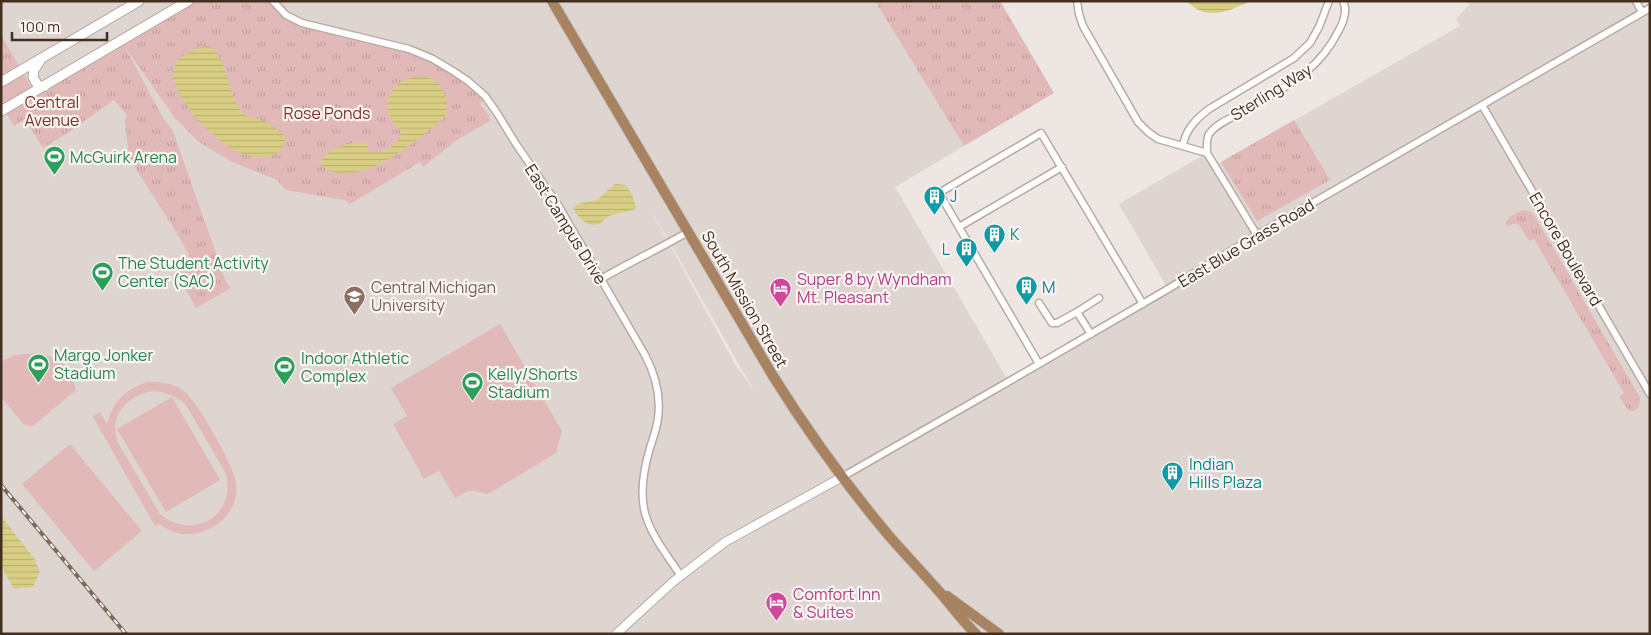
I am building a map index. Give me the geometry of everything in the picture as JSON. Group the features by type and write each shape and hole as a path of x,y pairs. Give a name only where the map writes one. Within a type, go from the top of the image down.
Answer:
{"main road":[{"path":"1,82 139,1"},
{"path":"1,112 188,1"},
{"name":"South Mission Street","path":"552,1 804,426 890,537 940,591 958,615 976,634"},
{"path":"41,59 34,70 33,77 38,86 45,86"},
{"name":"South Mission Street","path":"940,591 999,634"}],"street":[{"name":"East Campus Drive","path":"273,1 282,12 293,19 409,49 433,59 468,81 485,96 497,112 558,205 645,355 656,382 658,420 645,466 642,499 644,512 650,528 681,576"},
{"path":"1077,1 1082,26 1138,122 1158,139 1206,153 1257,235"},
{"name":"Sterling Way","path":"1183,145 1189,128 1199,117 1209,109 1294,58 1310,43 1319,27 1329,1"},
{"name":"Sterling Way","path":"1206,153 1207,140 1219,125 1283,89 1318,63 1343,23 1346,11 1343,1"},
{"path":"1636,1 1642,12"},
{"name":"East Blue Grass Road","path":"842,477 1650,8"},
{"name":"Encore Boulevard","path":"1482,105 1650,394"},
{"path":"1039,364 939,192 1032,138 1041,133 1143,304"},
{"path":"959,227 1062,167"},
{"path":"601,279 629,263 651,254 688,232"},
{"path":"1040,303 1052,323 1057,323 1100,298"},
{"path":"1077,312 1091,334"},
{"path":"618,633 681,576 735,536 842,477"}],"shaded area":[{"path":"1,1 875,1 964,146 895,187 1009,382 1168,289 1119,204 1207,153 1214,166 1460,26 1456,19 1469,5 1468,1 1636,1 1642,12 1650,7 1650,634 1,634","holes":["647,203 754,391 735,364"]},
{"path":"1187,1 1251,1 1226,11 1210,13 1194,7"},
{"path":"207,45 219,56 235,100 241,110 247,117 258,119 274,127 286,139 279,152 266,157 258,157 236,151 227,146 204,126 183,100 173,75 175,65 184,55"},
{"path":"413,77 430,78 440,86 446,101 445,117 404,149 370,168 353,173 337,173 322,166 321,161 329,152 352,143 364,142 368,144 368,150 373,152 383,151 393,145 400,137 401,132 388,112 389,96 397,85"},
{"path":"615,184 626,185 633,197 636,208 609,216 595,225 587,223 580,218 573,208 581,203 596,200"},
{"path":"1,516 34,558 40,572 33,587 14,589 1,566"}],"green space":[{"name":"Rose Ponds","path":"188,1 273,1 286,15 433,59 485,96 480,104 489,116 490,121 457,140 423,167 420,162 350,204 345,200 286,190 277,180 230,161 199,142 175,118 125,47 163,118 173,131 226,282 231,288 196,308 177,273 185,268 182,262 190,257 129,158 125,121 127,115 114,100 43,148 25,119 14,126 1,105 1,35 34,92"},
{"path":"875,1 1000,1 1054,93 964,146"},
{"path":"1294,120 1330,180 1257,221 1221,162"},
{"path":"1523,210 1535,216 1640,398 1639,407 1635,410 1628,410 1619,396 1624,393 1534,239 1529,241 1516,223 1506,225 1509,217"},
{"name":"Kelly/Shorts Stadium","path":"500,324 562,431 556,453 488,494 470,490 455,498 439,471 424,479 393,424 407,416 391,388"},
{"name":"Margo Jonker Stadium","path":"40,353 60,362 68,369 76,390 33,426 24,425 1,397 1,362 14,355"},
{"path":"148,382 162,383 176,386 184,391 206,420 223,449 234,475 236,494 229,513 214,527 194,534 183,534 176,533 159,524 155,526 93,417 100,412 107,424 117,402 127,392","holes":["153,391 167,393 186,405 225,472 228,487 225,500 219,511 210,519 199,524 186,525 173,522 160,514 117,440 116,422 123,407 136,397"]},
{"path":"172,397 220,480 166,512 117,429"},
{"path":"70,444 142,531 94,571 22,484"}],"railway":[{"path":"1,485 126,634"}],"place":[{"name":"McGuirk Arena","path":"54,176"},
{"name":"J","path":"934,215"},
{"name":"K","path":"994,253"},
{"name":"L","path":"966,268"},
{"name":"The Student Activity Center (SAC)","path":"102,291"},
{"name":"M","path":"1026,306"},
{"name":"Super 8 by Wyndham Mt. Pleasant","path":"781,307"},
{"name":"Central Michigan University","path":"355,315"},
{"name":"Margo Jonker Stadium","path":"38,383"},
{"name":"Indoor Athletic Complex","path":"285,386"},
{"name":"Kelly/Shorts Stadium","path":"472,402"},
{"name":"Indian Hills Plaza","path":"1173,492"},
{"name":"Comfort Inn & Suites","path":"777,622"}],"park label":[{"name":"Central Avenue","path":"52,111"}]}
